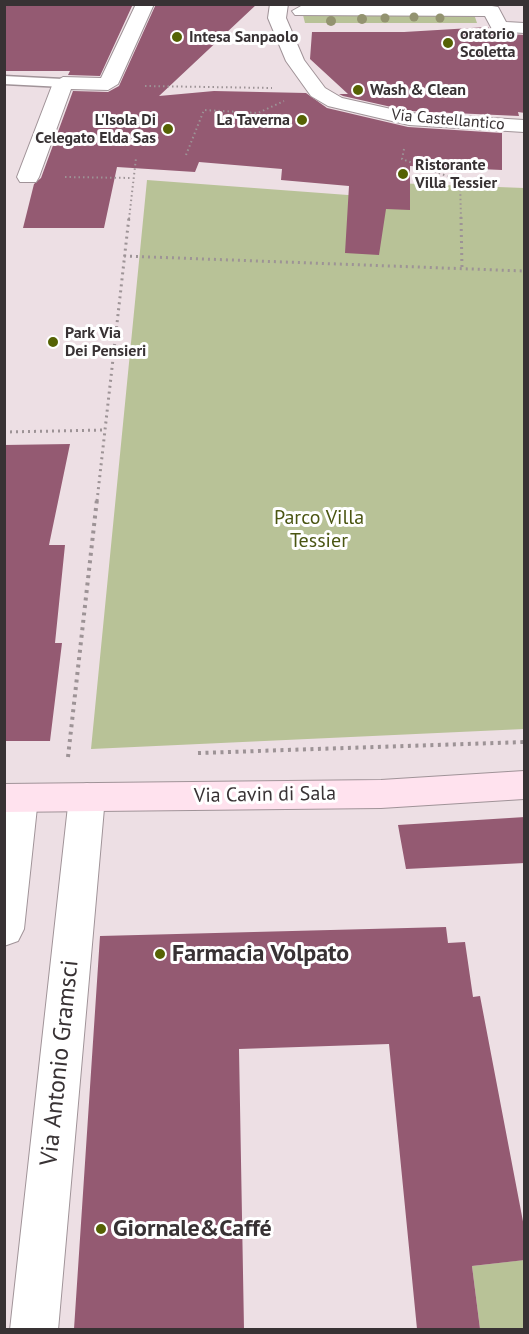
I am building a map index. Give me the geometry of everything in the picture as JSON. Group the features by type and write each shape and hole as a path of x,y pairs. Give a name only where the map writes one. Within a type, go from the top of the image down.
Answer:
{"main road":[{"name":"Via Cavin di Sala","path":"12,798 381,794 525,785"}],"street":[{"path":"28,177 63,83 108,84 145,4"},
{"name":"Via Castellantico","path":"259,5 278,11 295,61 318,92 335,102 409,119 525,126"},
{"path":"301,11 492,11 498,27 525,28"},
{"name":"Via Antonio Gramsci","path":"34,1329 75,797"},
{"path":"4,929 12,798"}],"lane":[{"path":"4,80 63,83"}],"path":[{"path":"108,84 271,87 289,99 258,113 204,110 186,155"},
{"path":"409,119 402,159 460,181 462,269"},
{"path":"75,797 105,430 132,178 136,159"},
{"path":"28,177 132,178"},
{"path":"124,256 525,271"},
{"path":"4,432 105,430"},
{"path":"198,753 525,742"}],"green space":[{"path":"474,14 477,23 305,23 303,15"},
{"name":"Parco Villa Tessier","path":"147,180 388,198 393,183 524,188 524,729 91,749"},
{"path":"524,1260 524,1329 480,1329 472,1266"}],"building":[{"path":"4,4 133,4 100,76 68,75 70,71 4,71"},
{"path":"156,4 257,4 159,96 214,91 306,93 327,108 408,127 502,133 502,170 410,166 410,210 386,209 379,255 345,253 349,186 281,180 282,169 199,162 195,172 117,167 104,228 23,228 34,184 41,178 73,91 108,92 119,86"},
{"path":"488,27 493,33 525,35 525,113 518,112 519,116 409,111 343,96 339,94 348,94 310,59 312,32 404,32"},
{"path":"70,444 49,545 65,545 55,643 62,643 50,741 4,741 4,445"},
{"path":"525,817 525,863 406,869 398,825"},
{"path":"446,927 448,943 465,942 473,997 480,996 525,1232 525,1260 472,1266 480,1329 417,1329 389,1044 239,1049 244,1329 74,1329 100,936"}],"place":[{"name":"Intesa Sanpaolo","path":"177,37"},
{"name":"oratorio Scoletta","path":"448,43"},
{"name":"Wash & Clean","path":"358,90"},
{"name":"La Taverna","path":"302,120"},
{"name":"L'Isola Di Celegato Elda Sas","path":"168,129"},
{"name":"Ristorante Villa Tessier","path":"403,174"},
{"name":"Park Via Dei Pensieri","path":"53,342"},
{"name":"Farmacia Volpato","path":"160,954"},
{"name":"Giornale&Caffé","path":"101,1229"}]}
